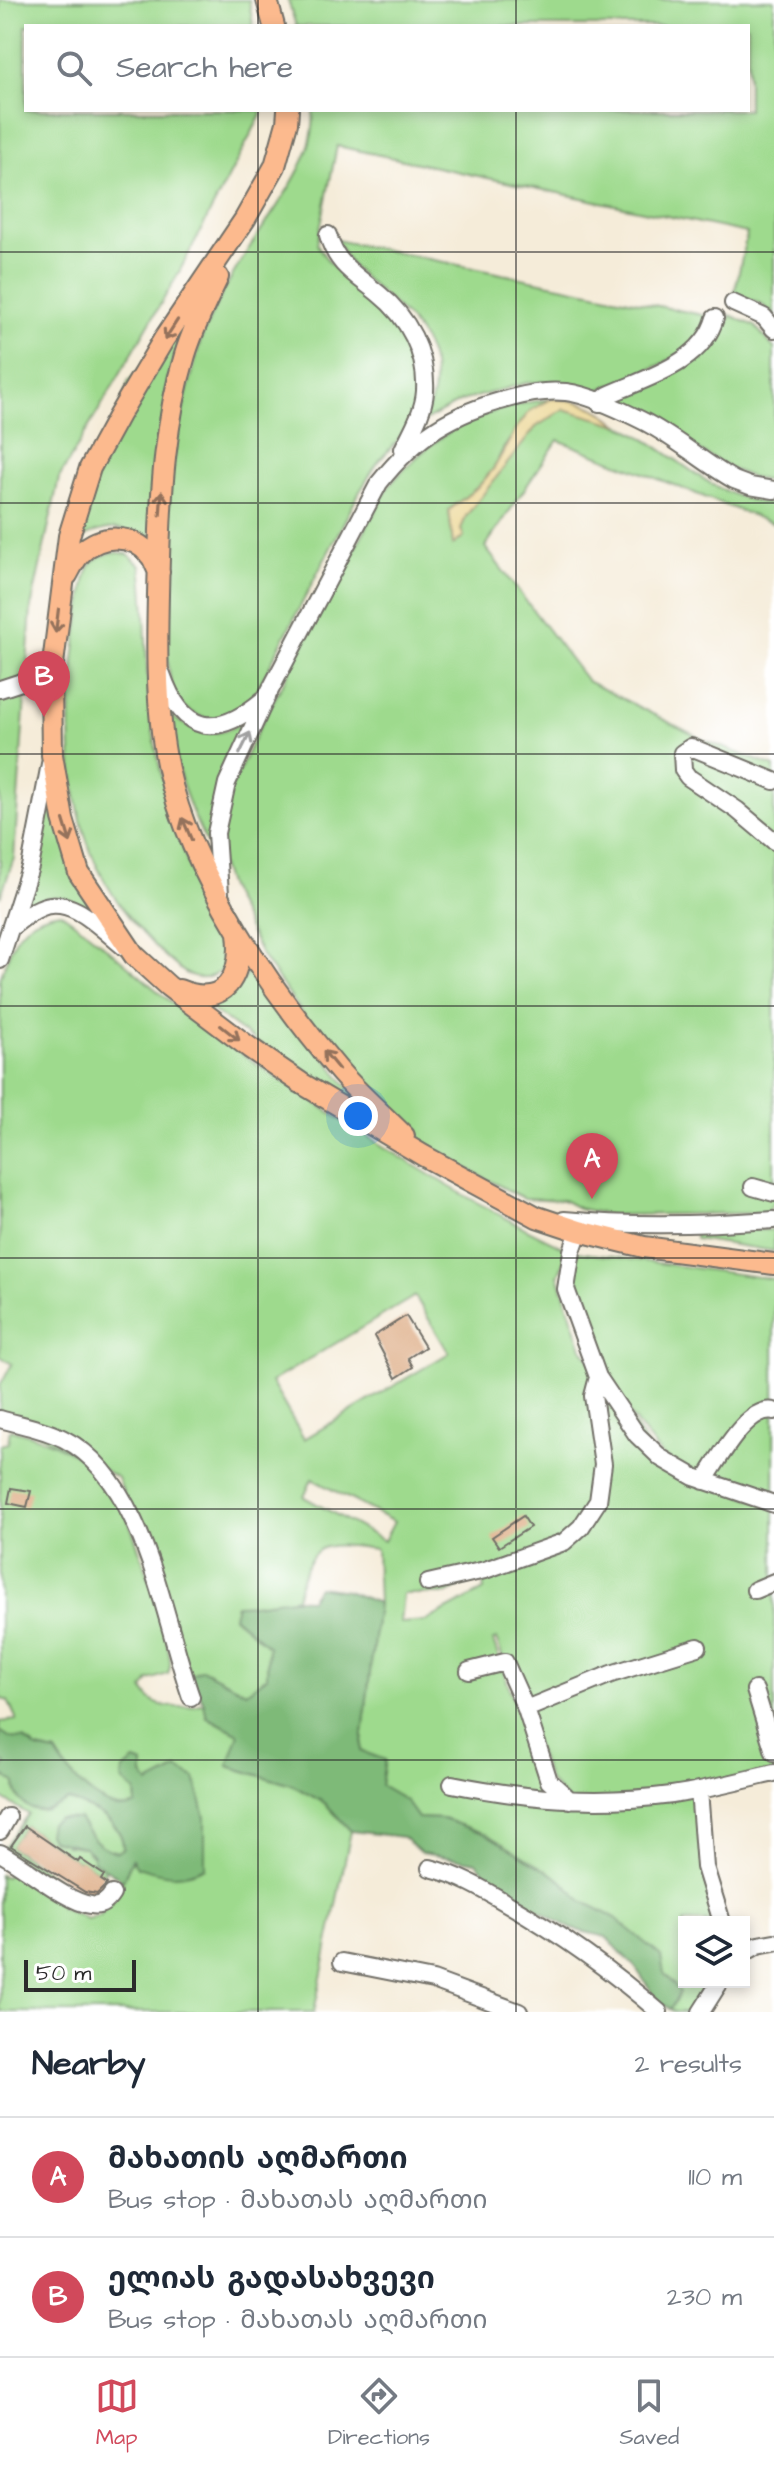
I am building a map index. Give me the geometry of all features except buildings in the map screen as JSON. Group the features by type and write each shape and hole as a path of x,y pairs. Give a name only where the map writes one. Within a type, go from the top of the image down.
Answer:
{"main road":[{"path":"267,0 273,24"},
{"path":"288,112 275,166 245,219 164,339 90,468 69,536 52,672 52,755 63,819 79,873 134,955 168,986 301,1083 424,1156 537,1217 579,1231 644,1247 774,1264"},
{"path":"245,219 185,354 167,435 159,572 159,665 161,720 168,770 182,818 237,929 303,1026 342,1074 424,1156"},
{"path":"63,580 80,554 95,542 114,538 134,542 150,555 159,572"},
{"path":"168,986 196,997 216,994 228,985 237,971 241,953 237,929"}],"street":[{"path":"221,899 216,849 220,808 235,764 363,511 416,425 425,393 423,361 410,329 397,312 350,272 332,252 328,235"},
{"path":"733,303 764,317 774,329"},
{"path":"599,403 608,395 681,361 705,341 715,318"},
{"path":"397,460 428,433 460,414 488,403 528,393 552,391 575,394 641,420 734,480 774,490"},
{"path":"159,665 169,694 180,712 198,724 220,726 241,718 267,696"},
{"path":"0,689 52,672"},
{"path":"774,781 691,747 682,753 683,770 688,777 737,810 774,841"},
{"path":"0,960 30,867 52,755"},
{"path":"13,926 39,908 66,906 81,913 134,955"},
{"path":"753,1187 774,1193"},
{"path":"537,1217 621,1225 696,1225 774,1220"},
{"path":"579,1231 572,1251 566,1289 598,1377 637,1435 661,1458 699,1479 774,1504"},
{"path":"428,1583 485,1570 564,1542 581,1527 598,1501 603,1464 593,1396 598,1377"},
{"path":"699,1479 753,1415 764,1409 774,1411"},
{"path":"0,1419 67,1440 87,1454 117,1486 137,1528 191,1697"},
{"path":"755,1590 774,1582"},
{"path":"526,1709 611,1674 698,1647"},
{"path":"469,1671 501,1662 507,1664 526,1709 549,1781 570,1800"},
{"path":"755,1690 774,1752"},
{"path":"452,1784 521,1797 634,1799 699,1790 774,1773"},
{"path":"699,1790 705,1867 720,1916"},
{"path":"0,1853 83,1903 100,1905 108,1901 112,1894"},
{"path":"430,1868 474,1884 545,1925 627,1984 659,2012"},
{"path":"750,1950 774,1942"},
{"path":"342,1962 433,1980 519,2012"},
{"path":"701,2012 716,1988"}],"green space":[{"path":"0,0 249,0 253,24 24,24 24,112 261,112 261,115 177,276 59,478 31,608 14,858 0,898"},
{"path":"288,0 774,0 774,317 762,304 734,296 747,233 337,146 317,244 335,268 385,313 405,342 416,375 414,410 404,432 377,464 360,491 257,690 233,713 217,719 208,718 179,703 171,682 167,657 167,528 178,433 203,335 248,249 299,170 313,130 313,112 750,112 750,24 295,24"},
{"path":"336,240 712,317 688,350 594,392 552,381 526,383 461,401 423,422 433,393 434,372 430,353 410,321 353,267"},
{"path":"730,315 755,326 774,348 774,482 734,470 612,401 698,358 729,321"},
{"path":"181,332 168,378 150,543 115,529 98,531 79,540 86,505 129,380"},
{"path":"551,399 530,411 503,449 494,468 479,486 449,510 453,544 466,516 525,439 536,427 564,408 630,430 698,476 733,495 774,504 774,524 558,440 485,547 587,681 704,740 774,767 774,1202 766,1213 610,1215 578,1208 563,1200 523,1198 458,1164 453,1167 395,1121 345,1074 262,956 228,887 220,863 223,805 259,728 388,487 423,451 460,426 502,409"},
{"path":"113,552 128,554 141,566 149,700 160,768 185,855 220,931 226,954 226,966 209,977 194,977 180,969 132,921 113,895 91,852 75,793 71,701 85,583 87,572 96,559"},
{"path":"257,712 218,794 210,849 182,783 168,714 193,728 213,733 233,727"},
{"path":"51,778 100,919 62,897 43,899 22,911"},
{"path":"60,912 192,1019 250,1060 457,1191 569,1250 558,1275 582,1348 657,1460 774,1508 774,1773 699,1791 721,1916 678,1916 678,1988 716,1988 701,2012 674,2012 670,2009 680,1992 615,1918 581,1901 560,1879 486,1834 443,1819 418,1818 405,1800 380,1786 361,1751 378,1603 376,1549 330,1546 321,1549 307,1565 296,1598 266,1605 236,1605 233,1617 268,1646 267,1677 246,1692 202,1669 190,1675 118,1478 0,1412 0,1385 12,1364 0,1356 0,979 13,944 34,920","holes":["415,1296 449,1353 304,1439 271,1382","312,1479 394,1522 384,1541 304,1497","482,1575 484,1590 426,1621 400,1623 403,1594 446,1594","496,1639 549,1781 568,1800 542,1782 493,1641"]},
{"path":"250,961 372,1118 311,1081 205,1005 235,990 245,978"},
{"path":"695,1230 774,1230 774,1251 695,1239"},
{"path":"577,1252 774,1279 774,1495 731,1480 695,1476 663,1457 599,1375 569,1277"},
{"path":"10,1429 52,1443 78,1457 101,1475 118,1498 146,1571 168,1647 168,1674 149,1680 143,1689 150,1700 170,1707 204,1703 207,1717 240,1734 228,1766 292,1785 325,1803 351,1831 314,2012 0,2012 0,1875 6,1877 9,1872 0,1867 0,1859 65,1897 60,1907 87,1919 100,1915 115,1896 133,1858 205,1818 194,1778 149,1784 143,1775 135,1791 136,1804 113,1806 101,1801 79,1783 56,1753 37,1749 24,1739 11,1739 0,1731 0,1722 17,1720 8,1701 0,1698 0,1445 8,1443"},
{"path":"318,1587 347,1591 378,1603 361,1751 385,1760 381,1786 405,1800 418,1818 443,1819 486,1834 560,1879 582,1901 615,1918 661,1956 664,1973 680,1992 670,2009 659,2002 635,1967 606,1937 572,1929 503,1890 477,1862 421,1853 403,1837 351,1831 325,1803 292,1785 228,1766 239,1734 207,1717 204,1703 190,1675 202,1669 246,1692 267,1677 268,1646 233,1616 236,1605 310,1599"},
{"path":"0,1731 11,1738 24,1739 37,1749 56,1753 90,1793 114,1806 136,1804 135,1791 122,1780 123,1770 135,1761 143,1764 143,1775 149,1784 178,1769 195,1778 205,1818 205,1867 187,1874 171,1875 137,1867 132,1859 123,1881 93,1860 93,1855 84,1847 52,1840 48,1834 50,1823 58,1818 79,1819 100,1844 117,1852 123,1848 122,1839 112,1823 86,1807 68,1800 38,1810 23,1803 15,1783 0,1773 6,1764 0,1760"},
{"path":"0,1773 15,1783 17,1795 28,1804 45,1810 68,1799 112,1823 122,1839 123,1849 117,1852 100,1844 79,1819 65,1845 84,1847 105,1870 104,1874 80,1860 78,1862 25,1826 11,1847 62,1882 60,1886 3,1849 28,1814 2,1798 0,1800"}],"sand":[{"path":"551,399 588,405 619,425 564,409 536,427 466,516 461,530 464,536 453,545 449,510 479,486 494,468 517,427 530,411"}],"place":[{"name":"ელიას გადასახვევი","path":"44,717"},
{"name":"მახათის აღმართი","path":"592,1199"}]}
